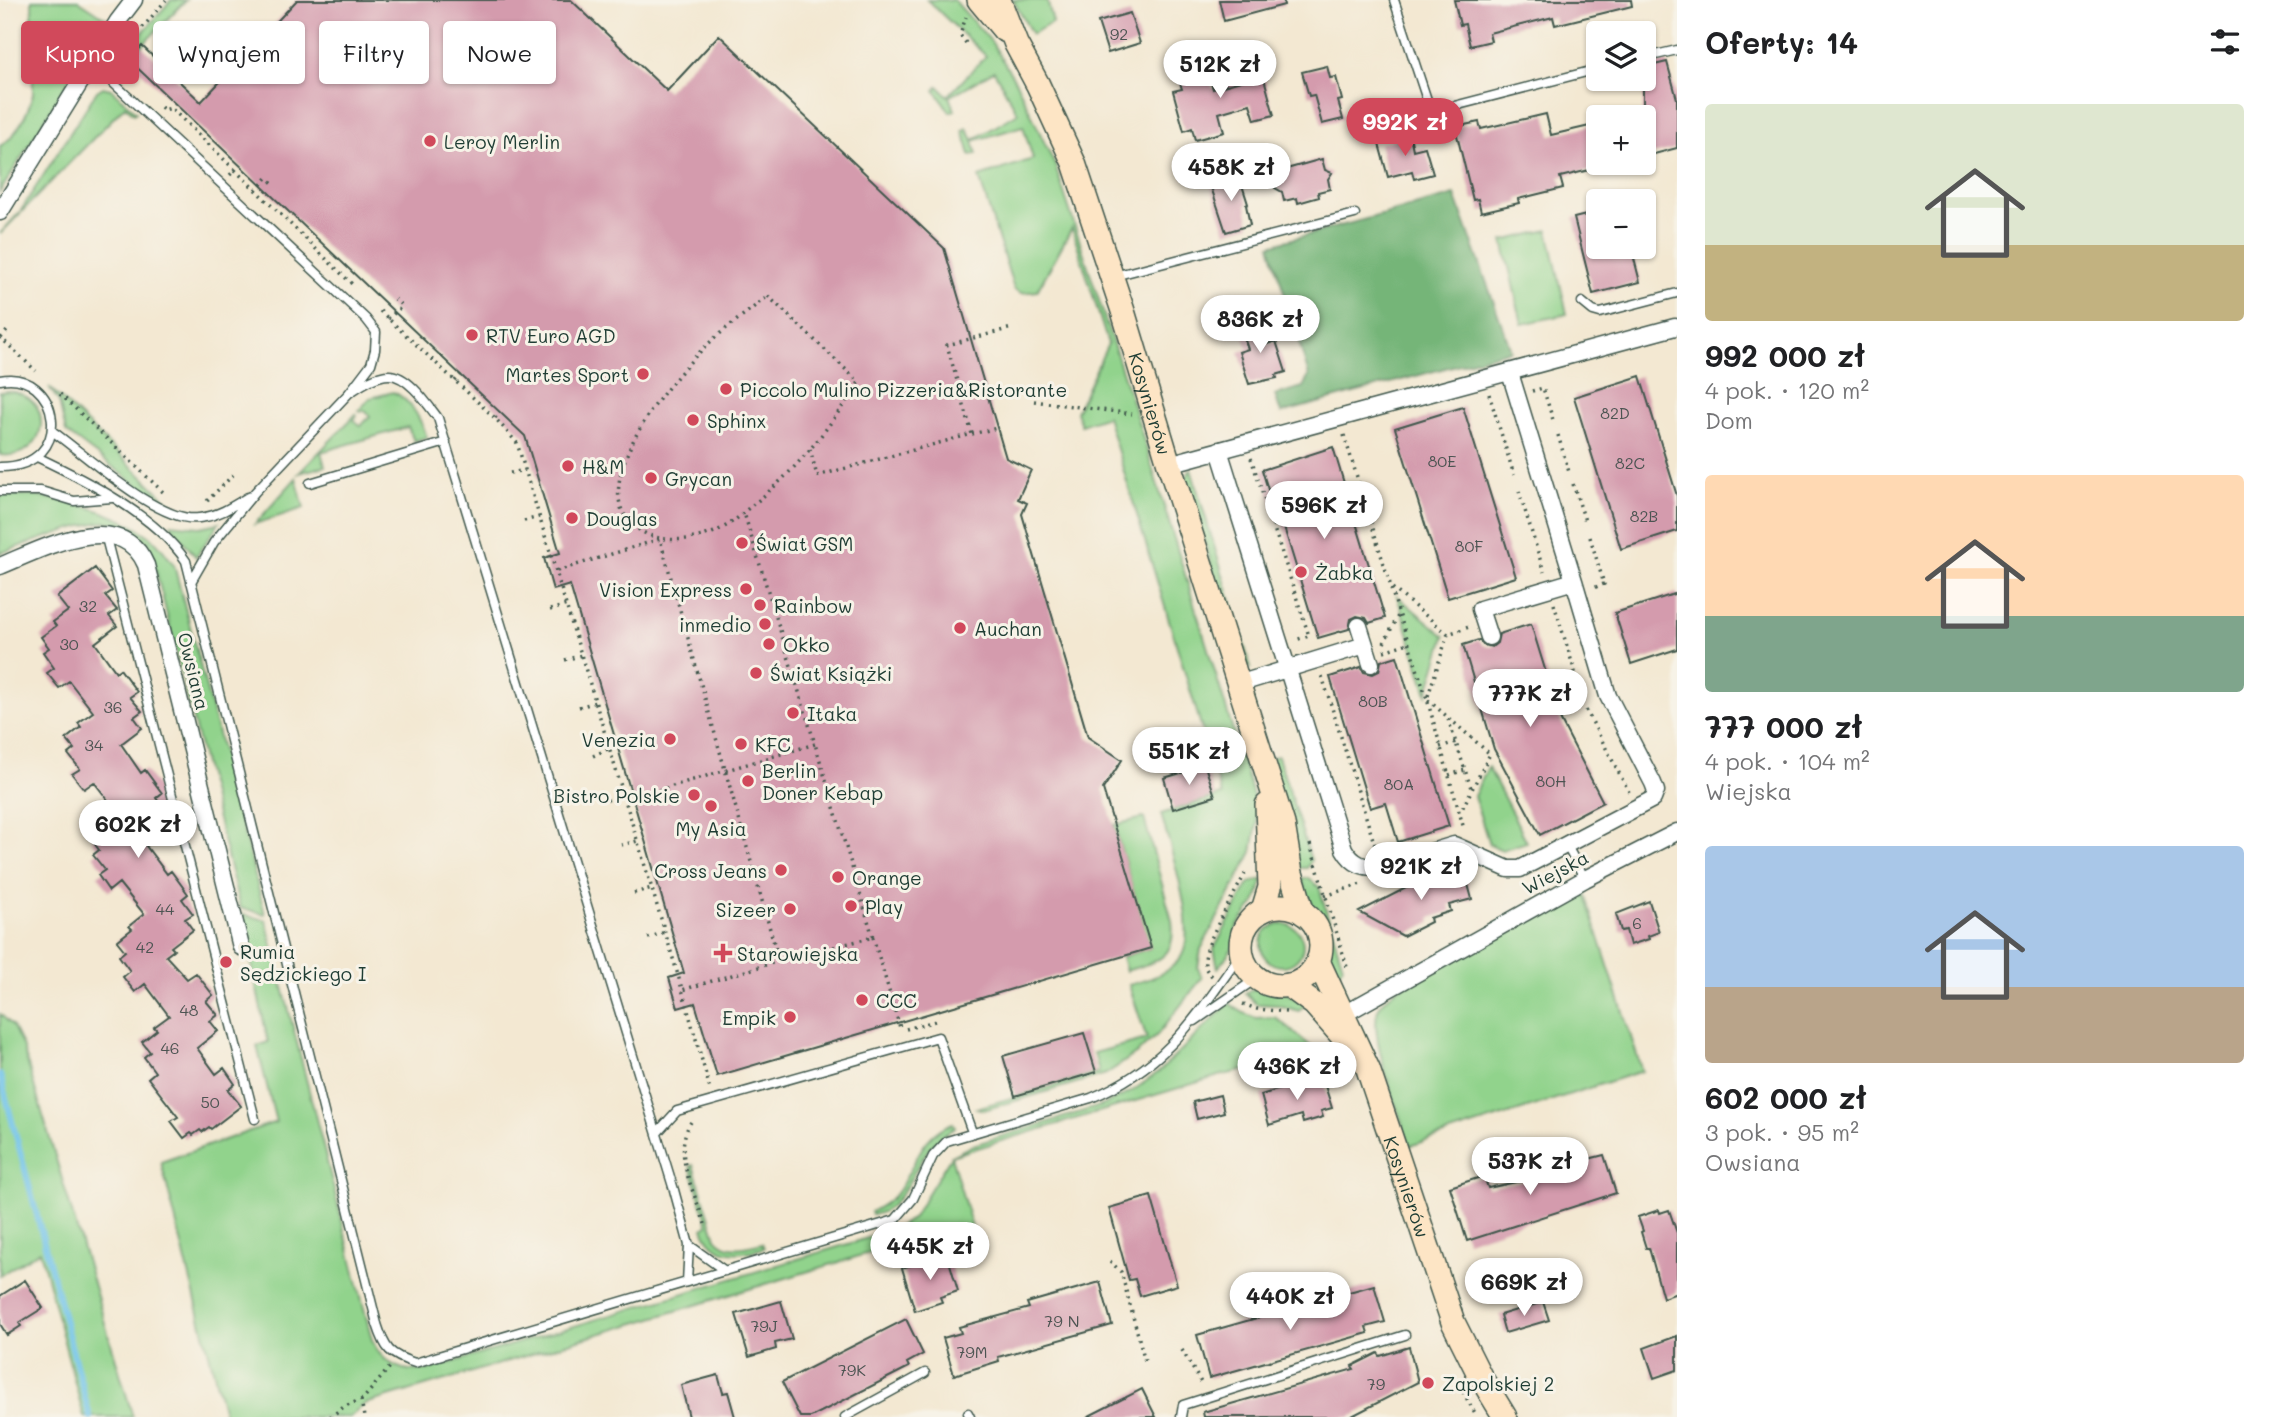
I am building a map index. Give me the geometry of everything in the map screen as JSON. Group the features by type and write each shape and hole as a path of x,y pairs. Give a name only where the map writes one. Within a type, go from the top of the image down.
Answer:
{"main road":[{"name":"Kosynierów","path":"999,0 1016,44 1038,85 1073,163 1111,276 1283,824 1291,873 1303,913"},
{"name":"Kosynierów","path":"974,6 1016,44"},
{"name":"Kosynierów","path":"1263,910 1270,887 1265,770"},
{"path":"1284,906 1303,913 1313,923 1321,948 1318,961 1311,972 1301,981 1288,985 1267,983 1257,978 1241,954 1241,940 1245,928 1253,917 1263,910 1284,906"},
{"name":"Kosynierów","path":"1318,961 1368,1069 1453,1322 1480,1376 1505,1417"},
{"name":"Kosynierów","path":"1288,985 1314,1004 1348,1041 1368,1069"}],"street":[{"path":"118,21 134,0"},
{"path":"0,212 79,84"},
{"path":"1169,464 1675,327"},
{"path":"1219,450 1349,858 1357,865 1382,867 1454,845 1513,870 1527,867 1646,804 1653,799 1656,791 1608,696 1581,585 1510,373"},
{"path":"0,566 42,549 91,534 106,534"},
{"name":"Owsiana","path":"106,534 134,545 146,565 241,947"},
{"path":"1483,631 1480,609 1581,585"},
{"path":"1359,626 1371,664"},
{"path":"1238,684 1366,645"},
{"name":"Wiejska","path":"1344,1014 1585,879 1677,832"}],"lane":[{"path":"1394,0 1432,111 1586,72"},
{"path":"1656,55 1677,50"},
{"path":"114,84 361,314 376,332 371,364 349,393 255,492 214,542 191,582"},
{"path":"1111,276 1355,214"},
{"path":"1582,302 1600,313 1677,293"},
{"path":"349,393 372,380 388,375 397,376 423,398 438,418 674,1190 689,1245 687,1282"},
{"path":"0,467 20,466 37,457 47,446 52,431 52,415 46,400 36,388 21,381 2,378"},
{"path":"52,431 147,502 170,514 196,519 223,513 255,492"},
{"path":"310,483 446,442"},
{"path":"37,457 75,475 157,529 175,544 186,561 377,1324 383,1342 390,1352 398,1357 415,1363 895,1220 913,1199 933,1156 947,1141 1091,1098 1114,1089 1147,1068 1189,1025 1241,954"},
{"path":"0,491 40,491 74,501 112,498"},
{"path":"106,534 255,1119"},
{"path":"1567,846 1585,879"},
{"path":"1189,1025 1257,978"},
{"path":"657,1133 677,1111 938,1037 972,1132"},
{"path":"689,1245 725,1271"},
{"path":"1181,1417 1183,1405 1405,1335"},
{"path":"845,1417 925,1373"}],"path":[{"path":"139,32 166,0"},
{"path":"966,43 960,35 974,6"},
{"path":"155,102 164,110 171,108 360,292"},
{"path":"221,184 235,170"},
{"path":"256,190 267,178 274,184"},
{"path":"768,296 859,382 824,434 810,449 778,485 725,527 705,534 679,540 660,539 643,532 630,522 621,505 618,489 622,466 656,403 706,345 768,296"},
{"path":"388,320 402,306 395,299"},
{"path":"379,310 495,418 517,443 686,1006"},
{"path":"972,435 947,345 1012,328"},
{"path":"7,331 0,338 42,376"},
{"path":"455,381 461,374"},
{"path":"52,386 172,500"},
{"path":"1527,393 1543,388 1554,423"},
{"path":"1479,393 1488,391 1514,475"},
{"path":"1034,401 1140,416"},
{"path":"495,418 500,412"},
{"path":"810,449 817,475 997,428"},
{"path":"1342,430 1427,699 1466,836"},
{"path":"1558,435 1569,472"},
{"path":"1242,457 1250,455 1310,636 1289,642"},
{"path":"510,473 525,470"},
{"path":"203,503 235,473"},
{"path":"1573,484 1586,524"},
{"path":"1519,491 1547,580"},
{"path":"744,512 901,1031"},
{"path":"524,521 539,517"},
{"path":"1581,585 1604,584 1590,537"},
{"path":"557,571 660,539"},
{"path":"660,539 779,961"},
{"path":"1391,587 1448,634 1483,631"},
{"path":"1562,598 1553,601 1583,698"},
{"path":"550,610 567,605"},
{"path":"1399,614 1379,652 1408,643"},
{"path":"1427,699 1448,634"},
{"path":"565,660 582,655"},
{"path":"1320,670 1379,857"},
{"path":"1427,699 1490,754 1460,813"},
{"path":"579,707 596,702"},
{"path":"1586,710 1633,800"},
{"path":"1448,717 1472,790"},
{"path":"1440,747 1456,742"},
{"path":"607,800 625,798 726,771 815,744"},
{"path":"593,755 610,748"},
{"path":"1448,775 1465,770"},
{"path":"621,845 638,841"},
{"path":"1319,874 1348,971"},
{"path":"1325,896 1361,884"},
{"path":"635,893 652,888"},
{"path":"648,938 665,932"},
{"path":"682,990 873,937"},
{"path":"1203,984 1210,974"},
{"path":"1110,1261 1121,1272 1144,1361"},
{"path":"1182,1350 1210,1396"},
{"path":"330,1417 345,1406 361,1401 398,1357"},
{"path":"361,1401 364,1417"}],"green space":[{"path":"32,0 78,0 107,19 106,21 32,21"},
{"path":"171,0 186,0 166,21 153,21 153,34 139,49 139,37"},
{"path":"927,0 954,0 991,41 1017,84 1055,165 1132,402 1255,802 1257,823 1252,852 1201,949 1198,968 1202,978 1158,1034 1137,1053 1106,1074 984,1110 977,1108 1099,1072 1094,1053 1147,1039 1129,985 1173,966 1184,949 1187,932 1182,890 1161,814 1222,795 1107,416 1081,425 1076,412 1108,344 1072,228 1037,291 1021,293 1014,289 979,177 1033,159 1023,126 973,141 977,154 970,155 963,130 967,128 973,140 1018,113 994,71 949,97 955,110 950,112 935,90 938,86 948,96 986,56"},
{"path":"1013,0 1047,0 1053,22 1032,34"},
{"path":"33,84 67,84 0,192 0,146 21,123 33,94"},
{"path":"103,87 111,89 136,112 134,114 125,106 0,234 20,212 97,91"},
{"path":"1455,195 1511,350 1281,413 1275,395 1303,387 1309,376 1270,245"},
{"path":"1548,230 1567,314 1522,324 1503,241"},
{"path":"49,387 178,511 161,503 66,432 59,402"},
{"path":"0,392 22,395 34,403 40,414 41,426 37,438 29,448 17,454 0,455"},
{"path":"393,392 405,400 414,411 427,437 414,441 408,427 321,452 325,466 299,473 356,414 354,420 361,426 370,416 364,410 359,410 370,398"},
{"path":"1191,469 1251,668 1242,663 1185,479"},
{"path":"296,478 304,508 255,524"},
{"path":"23,495 74,503 124,521 153,539 174,565 265,914 240,908 149,543 121,525 101,522 0,553 0,496"},
{"path":"219,523 196,557 171,526 200,527"},
{"path":"1397,596 1445,636 1427,694"},
{"path":"1278,756 1311,860 1307,868 1298,868 1270,758"},
{"path":"1488,767 1527,842 1502,850 1489,844 1474,796"},
{"path":"1144,818 1172,921 1173,934 1168,951 1162,956 1126,971 1122,957 1150,948 1114,825"},
{"path":"1301,878 1308,878 1319,887 1343,966 1333,979 1328,959 1329,936 1326,926 1313,909"},
{"path":"1264,879 1255,903 1237,926 1234,946 1218,968 1214,949 1249,883"},
{"path":"1583,888 1642,1071 1410,1146 1381,1057 1376,1022 1381,1005 1395,990"},
{"path":"241,914 266,920 372,1340 381,1355 394,1365 409,1370 427,1370 888,1232 912,1219 951,1156 974,1234 913,1240 365,1404 350,1417 225,1417 161,1162 276,1122 257,1046 268,1042"},
{"path":"1282,924 1297,930 1303,945 1297,960 1282,966 1267,960 1261,945 1267,930"},
{"path":"1260,987 1286,993 1306,1004 1299,1011 1278,1005 1256,1004 1245,993"},
{"path":"1229,1003 1256,1018 1275,1017 1319,1053 1219,1076 951,1156 973,1145 1104,1105 1131,1092 1159,1072"},
{"path":"0,1014 12,1025 22,1045 133,1417 84,1417 40,1251 0,1275"},
{"path":"953,1123 955,1128 930,1148 896,1201 885,1210 872,1215 871,1212 894,1196 924,1145 941,1129"},
{"path":"693,1165 716,1238 726,1246 743,1247 762,1243 764,1248 737,1253 713,1245 703,1228 708,1225 690,1166"}],"building":[{"path":"297,0 571,0 667,91 719,35 944,248 1006,458 1031,470 1018,499 1027,503 1022,514 1088,737 1122,760 1103,789 1151,948 717,1076 695,1003 678,1008 669,978 684,973 570,585 553,590 544,558 560,553 525,436 154,84 182,84 201,102 218,84 305,84 305,21 277,21"},
{"path":"1219,0 1283,0 1284,5 1224,21"},
{"path":"1454,0 1631,0 1632,6 1555,25 1553,17 1489,33 1491,41 1470,46 1465,24 1460,25"},
{"path":"1130,13 1140,43 1108,53 1098,22"},
{"path":"142,46 153,56 153,83 139,69 139,49"},
{"path":"1259,60 1274,115 1255,120 1250,104 1219,113 1224,132 1195,140 1192,128 1184,131 1173,91 1182,89 1178,77 1207,69 1213,89 1244,80 1240,65"},
{"path":"1667,62 1677,99 1677,148 1656,154 1656,105 1643,105 1643,91 1656,91 1656,65"},
{"path":"1327,66 1330,78 1336,77 1342,100 1338,101 1343,119 1322,124 1314,95 1309,96 1302,72"},
{"path":"1546,114 1551,135 1586,127 1586,171 1560,177 1563,188 1481,212 1478,199 1473,200 1455,127 1479,122 1481,129"},
{"path":"1410,135 1413,150 1425,147 1433,174 1414,179 1412,171 1388,177 1379,144"},
{"path":"1322,159 1325,170 1332,173 1328,179 1330,189 1318,192 1319,197 1298,203 1297,198 1284,201 1282,192 1275,188 1279,183 1276,172"},
{"path":"1221,172 1229,178 1237,176 1240,186 1242,185 1248,204 1250,225 1226,232 1210,184 1218,182"},
{"path":"1586,215 1586,259 1634,259 1640,282 1593,294 1574,218"},
{"path":"1260,320 1267,344 1276,341 1286,372 1276,375 1277,378 1249,384 1239,352 1248,349 1240,326"},
{"path":"1640,376 1677,496 1677,531 1621,549 1574,397"},
{"path":"1463,407 1516,577 1448,598 1395,428"},
{"path":"1333,447 1385,618 1369,623 1366,618 1357,616 1351,619 1349,629 1318,638 1278,508 1274,509 1262,470"},
{"path":"95,568 112,591 105,596 117,610 109,616 117,626 95,643 116,672 120,669 137,692 130,697 142,711 134,717 142,728 121,744 141,773 145,770 162,793 156,798 167,813 160,818 168,829 146,846 167,874 171,871 188,894 182,899 193,914 185,919 193,930 171,947 174,950 166,956 187,979 196,973 213,995 206,1001 218,1015 210,1021 218,1031 197,1048 216,1074 224,1068 235,1084 228,1090 241,1106 211,1129 209,1127 202,1132 200,1130 193,1135 191,1133 184,1138 171,1121 178,1117 148,1078 155,1072 144,1057 150,1052 142,1042 157,1030 154,1027 169,1016 145,984 135,992 123,977 130,971 119,956 125,951 117,941 132,929 129,926 144,914 119,883 109,891 98,875 105,870 93,855 99,850 92,840 107,828 104,824 118,813 94,782 84,789 72,774 80,769 68,754 74,749 66,739 81,727 78,723 93,712 69,681 59,688 47,673 54,668 43,652 49,648 41,637 56,626 53,622 68,611 57,597"},
{"path":"1677,593 1677,649 1631,664 1615,613"},
{"path":"1531,624 1561,721 1603,802 1540,835 1494,749 1463,645 1479,640 1483,645 1492,647 1497,643 1499,634"},
{"path":"1397,656 1449,826 1398,842 1386,803 1370,808 1330,677 1361,667 1364,672 1373,674 1379,671 1381,661"},
{"path":"1205,766 1215,796 1173,809 1164,778"},
{"path":"1463,866 1472,899 1449,905 1451,911 1430,918 1431,922 1403,936 1359,912 1406,888 1427,882 1426,878"},
{"path":"1649,901 1659,932 1648,936 1649,939 1630,945 1626,930 1621,931 1616,914"},
{"path":"1084,1033 1096,1072 1015,1096 1003,1056"},
{"path":"1322,1076 1332,1108 1321,1111 1323,1117 1303,1123 1301,1115 1269,1125 1261,1095"},
{"path":"1220,1095 1224,1112 1197,1119 1193,1102"},
{"path":"1604,1155 1616,1193 1467,1241 1450,1187 1484,1176 1488,1188 1541,1176 1569,1164"},
{"path":"1151,1196 1177,1285 1140,1296 1135,1279 1129,1280 1109,1208"},
{"path":"1659,1210 1660,1213 1669,1210 1677,1233 1677,1293 1663,1298 1638,1217"},
{"path":"947,1254 958,1291 940,1297 942,1302 915,1311 902,1268"},
{"path":"25,1280 43,1308 19,1323 21,1326 7,1335 0,1324 0,1296"},
{"path":"1100,1282 1112,1325 998,1357 999,1361 954,1375 943,1338 961,1333 959,1327 1029,1308 1027,1303"},
{"path":"1374,1285 1385,1322 1366,1327 1368,1333 1209,1378 1197,1335"},
{"path":"781,1301 792,1339 775,1343 776,1349 749,1357 736,1314"},
{"path":"1543,1302 1549,1320 1505,1333 1500,1315"},
{"path":"906,1319 923,1354 907,1363 909,1367 811,1417 800,1417 782,1382"},
{"path":"1677,1336 1677,1370 1654,1378 1644,1348"},
{"path":"1409,1347 1418,1382 1350,1417 1204,1417 1203,1412 1354,1369 1352,1366 1378,1353 1380,1356"},
{"path":"718,1375 723,1393 728,1392 735,1417 689,1417 681,1385"},
{"path":"1142,1389 1156,1417 1087,1417"}],"waterway":[{"path":"0,1075 90,1417"}],"place":[{"name":"Leroy Merlin","path":"430,141"},
{"name":"RTV Euro AGD","path":"472,335"},
{"name":"Martes Sport","path":"643,374"},
{"name":"Piccolo Mulino Pizzeria&Ristorante","path":"726,389"},
{"name":"Sphinx","path":"693,420"},
{"name":"H&M","path":"568,466"},
{"name":"Grycan","path":"651,478"},
{"name":"Douglas","path":"572,518"},
{"name":"Świat GSM","path":"742,543"},
{"name":"Żabka","path":"1301,572"},
{"name":"Vision Express","path":"746,589"},
{"name":"Rainbow","path":"760,605"},
{"name":"inmedio","path":"765,624"},
{"name":"Auchan","path":"960,628"},
{"name":"Okko","path":"769,644"},
{"name":"Świat Książki","path":"756,673"},
{"name":"Itaka","path":"793,713"},
{"name":"Venezia","path":"670,739"},
{"name":"KFC","path":"741,744"},
{"name":"Berlin Doner Kebap","path":"748,781"},
{"name":"Bistro Polskie","path":"694,795"},
{"name":"My Asia","path":"711,806"},
{"name":"Cross Jeans","path":"781,870"},
{"name":"Orange","path":"838,877"},
{"name":"Play","path":"851,906"},
{"name":"Sizeer","path":"790,909"},
{"name":"Starowiejska","path":"723,953"},
{"name":"Rumia Sędzickiego I","path":"226,962"},
{"name":"CCC","path":"862,1000"},
{"name":"Empik","path":"790,1017"},
{"name":"Zapolskiej 2","path":"1428,1383"}]}
